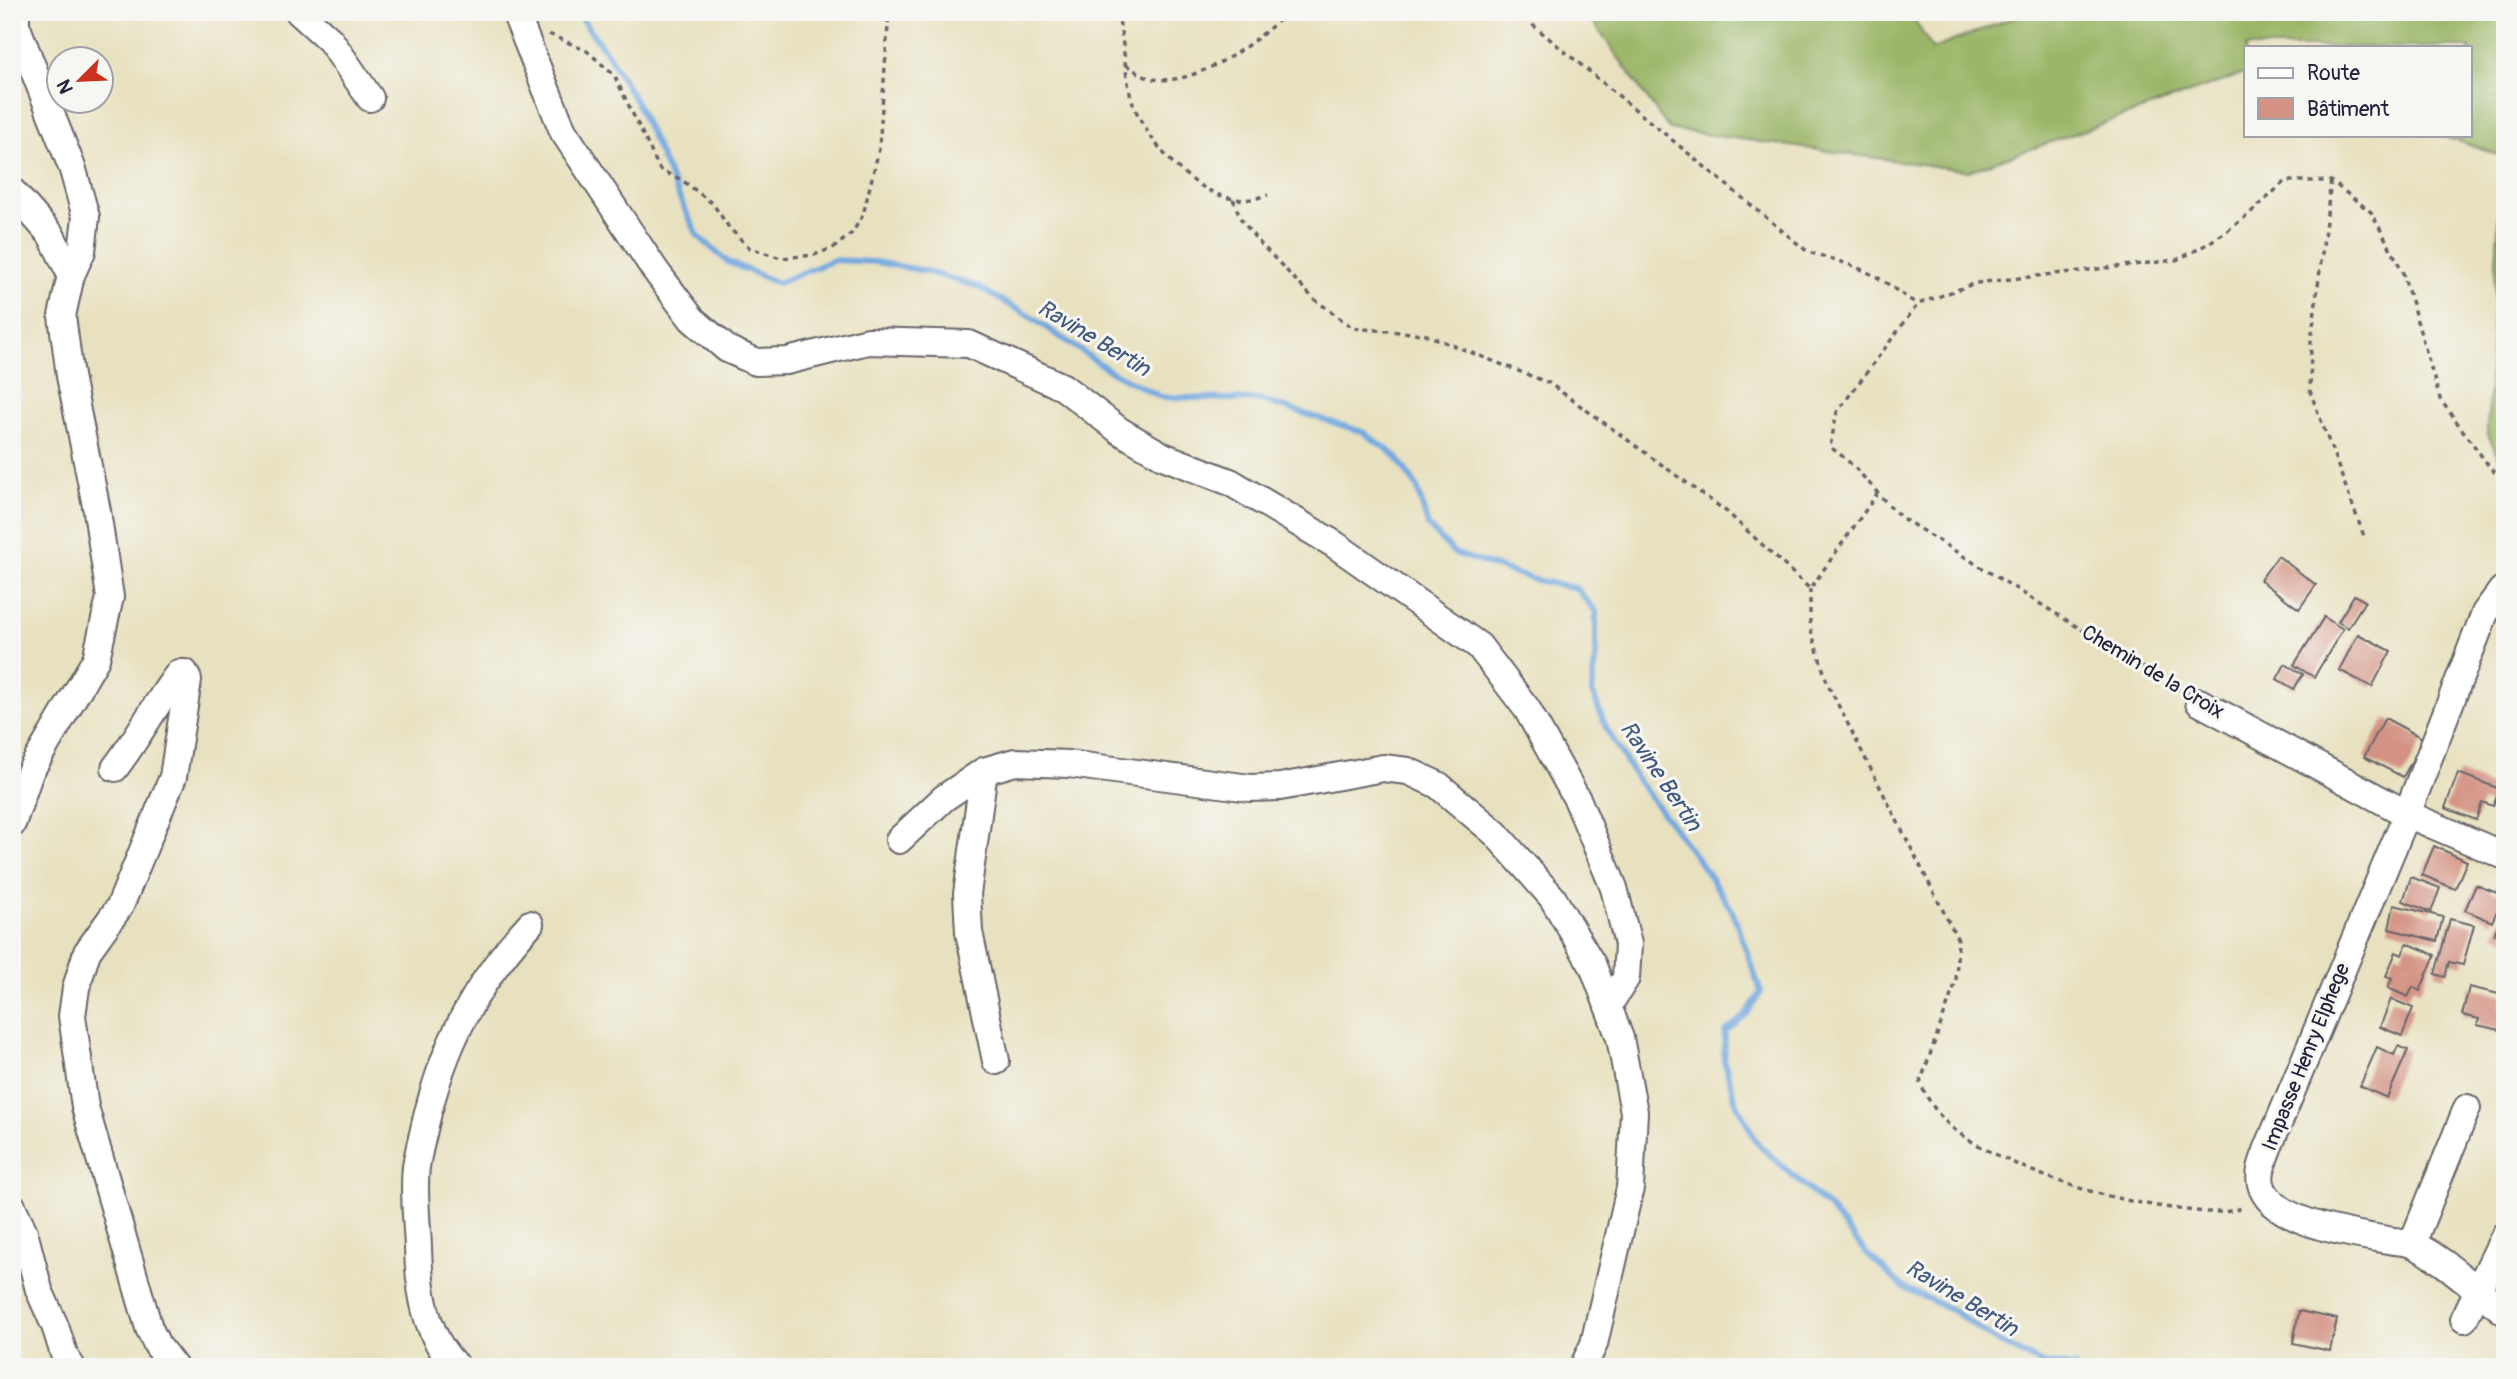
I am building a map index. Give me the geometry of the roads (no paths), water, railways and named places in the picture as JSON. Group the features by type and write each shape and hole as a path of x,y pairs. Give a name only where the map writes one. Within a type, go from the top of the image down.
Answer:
{"street":[{"path":"12,824 30,772 96,659 110,597 97,511 70,376 62,316 71,275 82,251 86,217 69,158 16,26 16,12"},
{"path":"299,12 330,40 370,98"},
{"path":"517,19 563,131 654,270 692,319 727,348 756,362 787,361 868,341 969,344 1063,387 1120,432 1163,456 1230,482 1334,544 1479,646 1533,720 1578,801 1615,888 1628,944 1626,978 1608,1006"},
{"path":"12,191 51,235 71,275"},
{"name":"Impasse Henry Elphege","path":"2412,1244 2309,1223 2281,1212 2267,1198 2260,1183 2261,1167 2407,814 2485,613 2502,590"},
{"path":"115,768 179,673 185,673 188,680 173,777 120,906 87,952 76,988 72,1016 85,1107 98,1156 149,1328 157,1345 174,1367"},
{"name":"Chemin de la Croix","path":"2199,702 2407,814 2505,856"},
{"path":"899,840 944,798 984,771 1015,762 1069,764 1250,788 1280,787 1383,768 1409,771 1438,785 1495,833 1552,897 1593,966 1620,1038 1634,1112 1630,1188 1594,1344 1583,1367"},
{"path":"984,771 968,894 969,932 996,1061"},
{"path":"457,1367 435,1337 427,1317 418,1273 416,1168 429,1106 445,1054 467,1007 502,955 530,923"},
{"path":"2467,1108 2412,1244 2437,1259 2505,1312"},
{"path":"12,1206 24,1232 39,1290 65,1357 72,1367"},
{"path":"2465,1319 2505,1236"}],"waterway":[{"name":"Ravine Bertin","path":"577,12 608,55 636,102 698,236 728,262 778,283 834,260 876,262 925,271 976,286 1031,317 1112,372 1161,397 1261,400 1363,432 1395,455 1417,487 1428,526 1454,553 1535,580 1576,588 1596,612 1592,692 1607,730 1636,778 1732,910 1761,992 1746,1015 1725,1032 1724,1061 1736,1102 1757,1143 1829,1208 1867,1254 1903,1287 1954,1311 1996,1341 2041,1363 2075,1367"}]}
